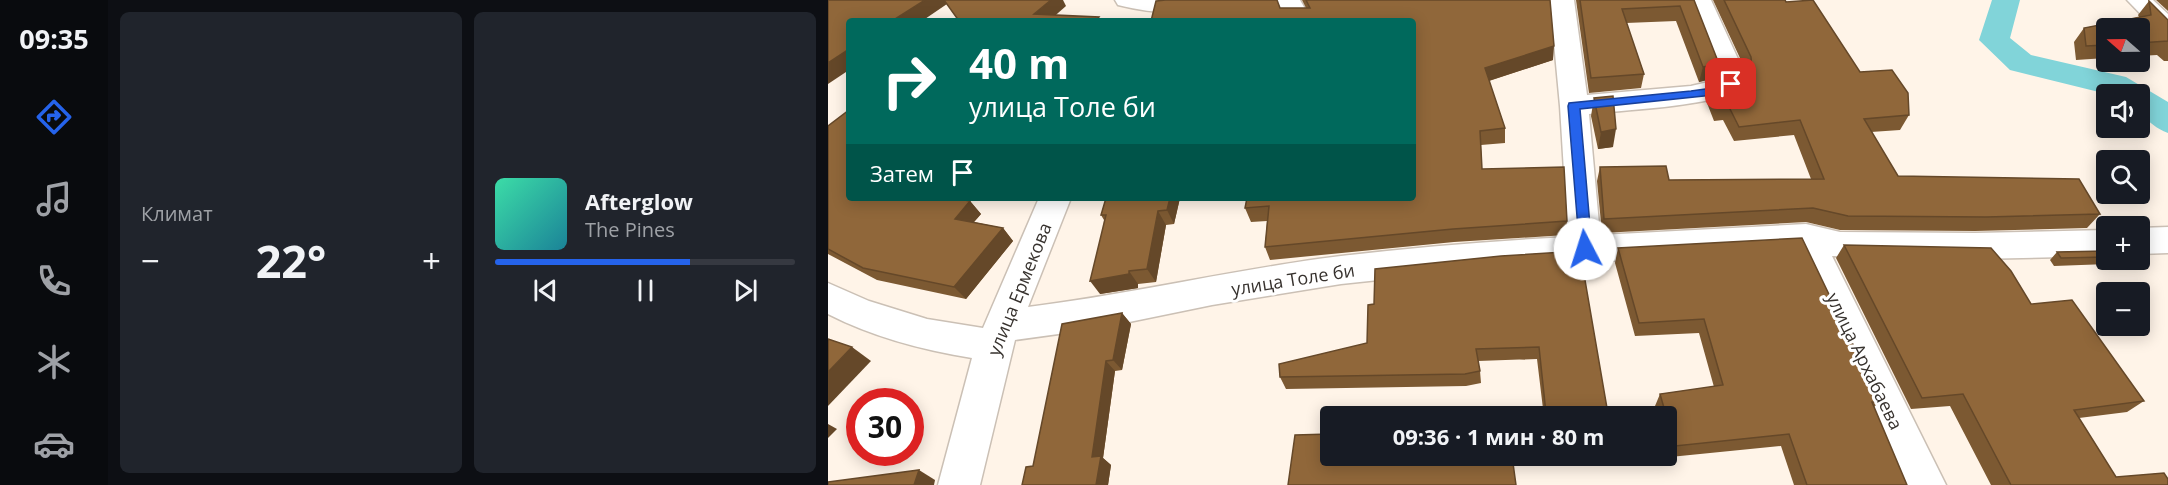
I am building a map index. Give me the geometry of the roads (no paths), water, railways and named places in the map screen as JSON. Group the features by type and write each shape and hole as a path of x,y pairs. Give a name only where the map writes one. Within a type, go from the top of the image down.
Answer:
{"street":[{"path":"1132,6 1175,7 1222,0"},
{"path":"1288,0 1297,18"},
{"path":"1562,0 1574,106 1585,249"},
{"path":"1574,106 1691,95 1729,87 1730,72 1699,0"},
{"path":"2139,0 2168,28"},
{"name":"улица Ермекова","path":"959,485 998,336 1054,201"},
{"name":"улица Толе би","path":"828,298 859,313 927,335 998,336 1212,291 1341,270 1501,254 1806,237 1840,245 1975,246 2096,243"},
{"name":"улица Архабаева","path":"1806,237 1925,485"}],"waterway":[{"path":"2006,0 1994,40 2021,63 2111,84"},
{"path":"2150,106 2163,114 2168,121"}]}
